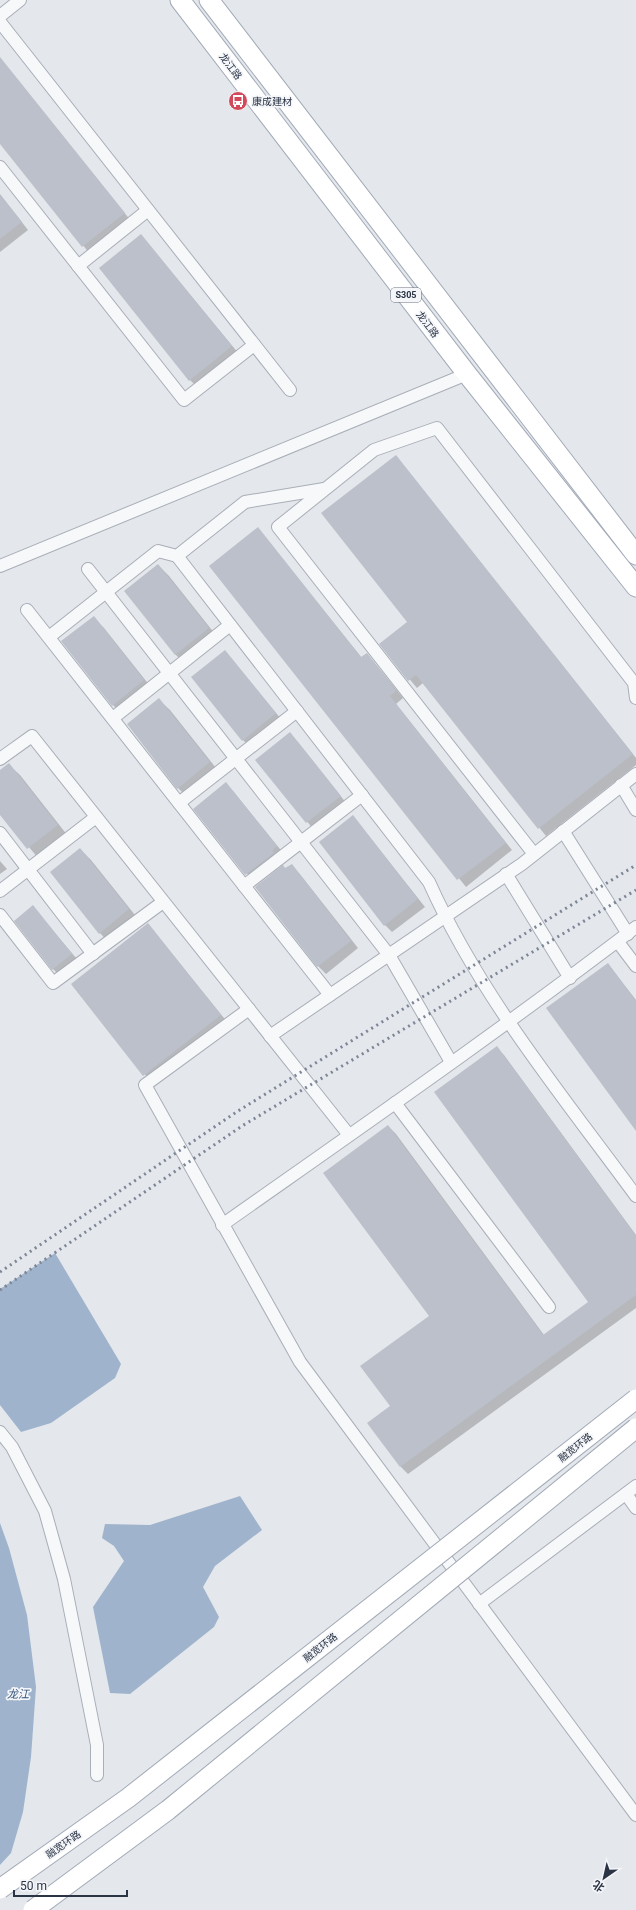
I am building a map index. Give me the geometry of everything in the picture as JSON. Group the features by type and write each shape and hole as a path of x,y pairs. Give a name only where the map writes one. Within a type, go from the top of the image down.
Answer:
{"main road":[{"name":"龙江路","path":"180,0 467,374 636,587"},
{"name":"S305","path":"209,0 636,555"},
{"name":"融宽环路","path":"0,1889 128,1798 636,1398"},
{"path":"33,1910 168,1810 636,1428"}],"street":[{"path":"0,16 20,0"},
{"path":"0,22 290,390"},
{"path":"0,167 184,400 254,345"},
{"path":"78,266 148,210"},
{"path":"0,566 467,374"},
{"path":"534,854 278,527 374,450 437,428 634,684 636,698"},
{"path":"177,556 245,502 325,489"},
{"path":"48,637 158,551 177,556 429,882 444,916 508,1021 636,1196"},
{"path":"88,569 388,955 451,1062"},
{"path":"27,610 330,995"},
{"path":"112,718 230,625"},
{"path":"179,803 297,711"},
{"path":"0,759 32,736 349,1135"},
{"path":"270,1036 534,854 636,774"},
{"path":"621,785 636,810"},
{"path":"244,886 362,795"},
{"path":"0,890 96,817"},
{"path":"222,1225 570,978 632,931 563,831"},
{"path":"0,833 93,954"},
{"path":"506,874 570,978"},
{"path":"0,916 53,983 163,902"},
{"path":"618,942 636,966"},
{"path":"248,1009 145,1085 300,1362 636,1815"},
{"path":"395,1103 549,1308"},
{"path":"0,1432 12,1447 45,1511 64,1579 97,1745 97,1775"},
{"path":"479,1604 636,1486"},
{"path":"626,1494 636,1508"}],"water":[{"path":"55,1253 121,1364 115,1378 51,1423 21,1432 0,1405 0,1289"},
{"path":"240,1496 262,1530 215,1566 203,1587 219,1617 214,1627 130,1694 110,1693 93,1607 124,1561 114,1546 102,1538 105,1524 150,1525"},
{"name":"龙江","path":"0,1523 9,1548 27,1615 36,1687 31,1757 23,1812 11,1853 0,1865"}],"building":[{"path":"0,57 125,213 82,247 0,144"},
{"path":"0,195 22,222 0,239"},
{"path":"141,234 232,346 189,381 99,268"},
{"path":"396,455 633,754 538,829 416,675 408,681 379,644 407,622 321,513"},
{"path":"258,527 361,657 367,653 396,691 390,696 506,843 457,880 209,566"},
{"path":"158,564 209,628 175,655 124,591"},
{"path":"94,616 144,680 112,706 61,641"},
{"path":"225,650 276,713 242,741 191,677"},
{"path":"159,698 210,762 177,789 127,724"},
{"path":"290,732 341,796 306,823 255,760"},
{"path":"9,763 58,825 27,849 0,815 0,770"},
{"path":"226,782 277,846 272,851 274,853 245,875 193,809"},
{"path":"353,815 418,899 384,926 319,842"},
{"path":"80,848 129,909 99,934 50,872"},
{"path":"292,864 351,941 317,967 255,887 283,865 285,868"},
{"path":"33,905 72,954 52,970 14,921"},
{"path":"148,923 221,1015 143,1076 71,984"},
{"path":"608,963 636,1001 636,1131 546,1008"},
{"path":"497,1046 636,1236 636,1295 400,1467 367,1423 390,1406 360,1366 429,1316 323,1173 388,1125 543,1335 588,1302 434,1092"}],"railway":[{"path":"0,1272 238,1111 636,865"},
{"path":"0,1290 242,1126 636,890"}],"place":[{"name":"康成建材","path":"238,101"}]}
